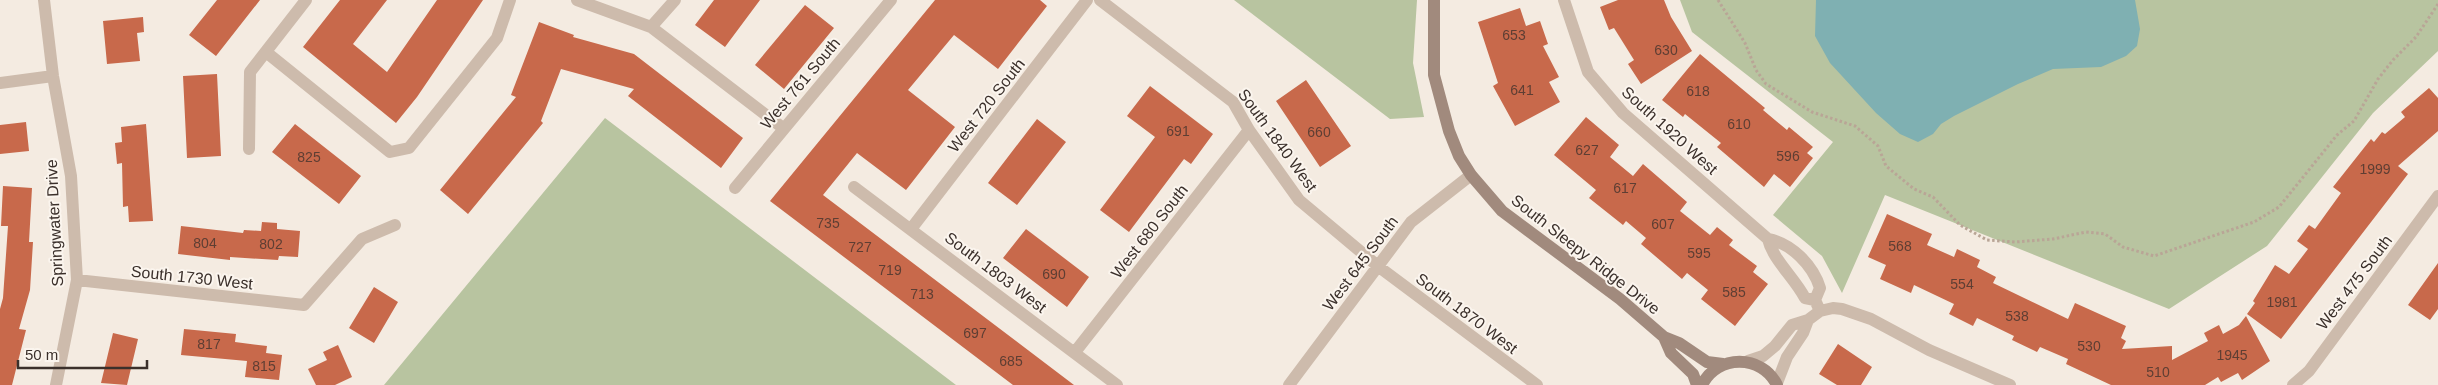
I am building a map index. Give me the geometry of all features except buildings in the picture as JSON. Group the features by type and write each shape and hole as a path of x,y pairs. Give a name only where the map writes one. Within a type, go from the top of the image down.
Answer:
{"street":[{"name":"Springwater Drive","path":"44,0 53,76 71,176 77,280 56,385"},
{"path":"250,149 250,72 306,0"},
{"path":"266,52 390,152 409,148 497,38 510,0"},
{"path":"577,0 651,27 783,128"},
{"path":"651,27 675,0"},
{"name":"West 761 South","path":"735,188 891,0"},
{"name":"West 720 South","path":"911,230 1087,0"},
{"name":"South 1840 West","path":"1100,0 1233,102 1248,130 1299,200 1379,267"},
{"name":"South Sleepy Ridge Drive","path":"1434,0 1434,75 1449,131 1459,156 1471,175 1502,211 1620,299 1664,337 1680,343 1707,362 1723,364"},
{"name":"South 1920 West","path":"1564,0 1588,72 1623,113 1768,239 1780,241 1811,269 1820,288 1818,305 1805,298 1788,271 1771,252 1768,239"},
{"path":"0,83 53,76"},
{"name":"West 680 South","path":"1076,352 1248,130"},
{"name":"West 645 South","path":"1289,385 1411,222 1471,175"},
{"name":"South 1803 West","path":"854,187 1076,352 1117,385"},
{"name":"West 475 South","path":"2294,385 2309,371 2438,196"},
{"name":"South 1730 West","path":"77,280 304,305 362,239 395,225"},
{"name":"South 1870 West","path":"1379,267 1537,385"},
{"path":"1702,385 1711,372 1723,364 1737,361 1748,362 1761,367 1777,384 1787,357 1818,305 1857,313 1929,350 2010,385"},
{"path":"1748,362 1763,356 1775,346 1792,325 1808,320"},
{"name":"South Sleepy Ridge Drive","path":"1664,337 1671,353 1693,374 1697,385"}],"path":[{"path":"1718,0 1745,43 1756,70 1766,84 1812,112 1855,126 1878,146 1886,166 1914,189 1933,197 1960,225 1987,240 1996,241 2015,242 2053,239 2086,232 2105,234 2123,247 2154,256 2254,222 2279,207 2337,135 2354,121 2378,79 2393,60 2416,37 2438,4"}],"green space":[{"path":"1234,0 1417,0 1413,63 1424,117 1390,119"},
{"path":"1680,0 2438,0 2438,51 2373,113 2267,246 2169,309 1885,195 1842,293 1822,256 1773,215 1833,142 1692,32"},
{"path":"605,118 956,385 384,385"}],"water":[{"path":"1816,0 2135,0 2140,29 2137,46 2126,56 2101,67 2053,69 1954,116 1941,124 1933,134 1918,142 1900,134 1876,113 1830,63 1815,36"}]}
